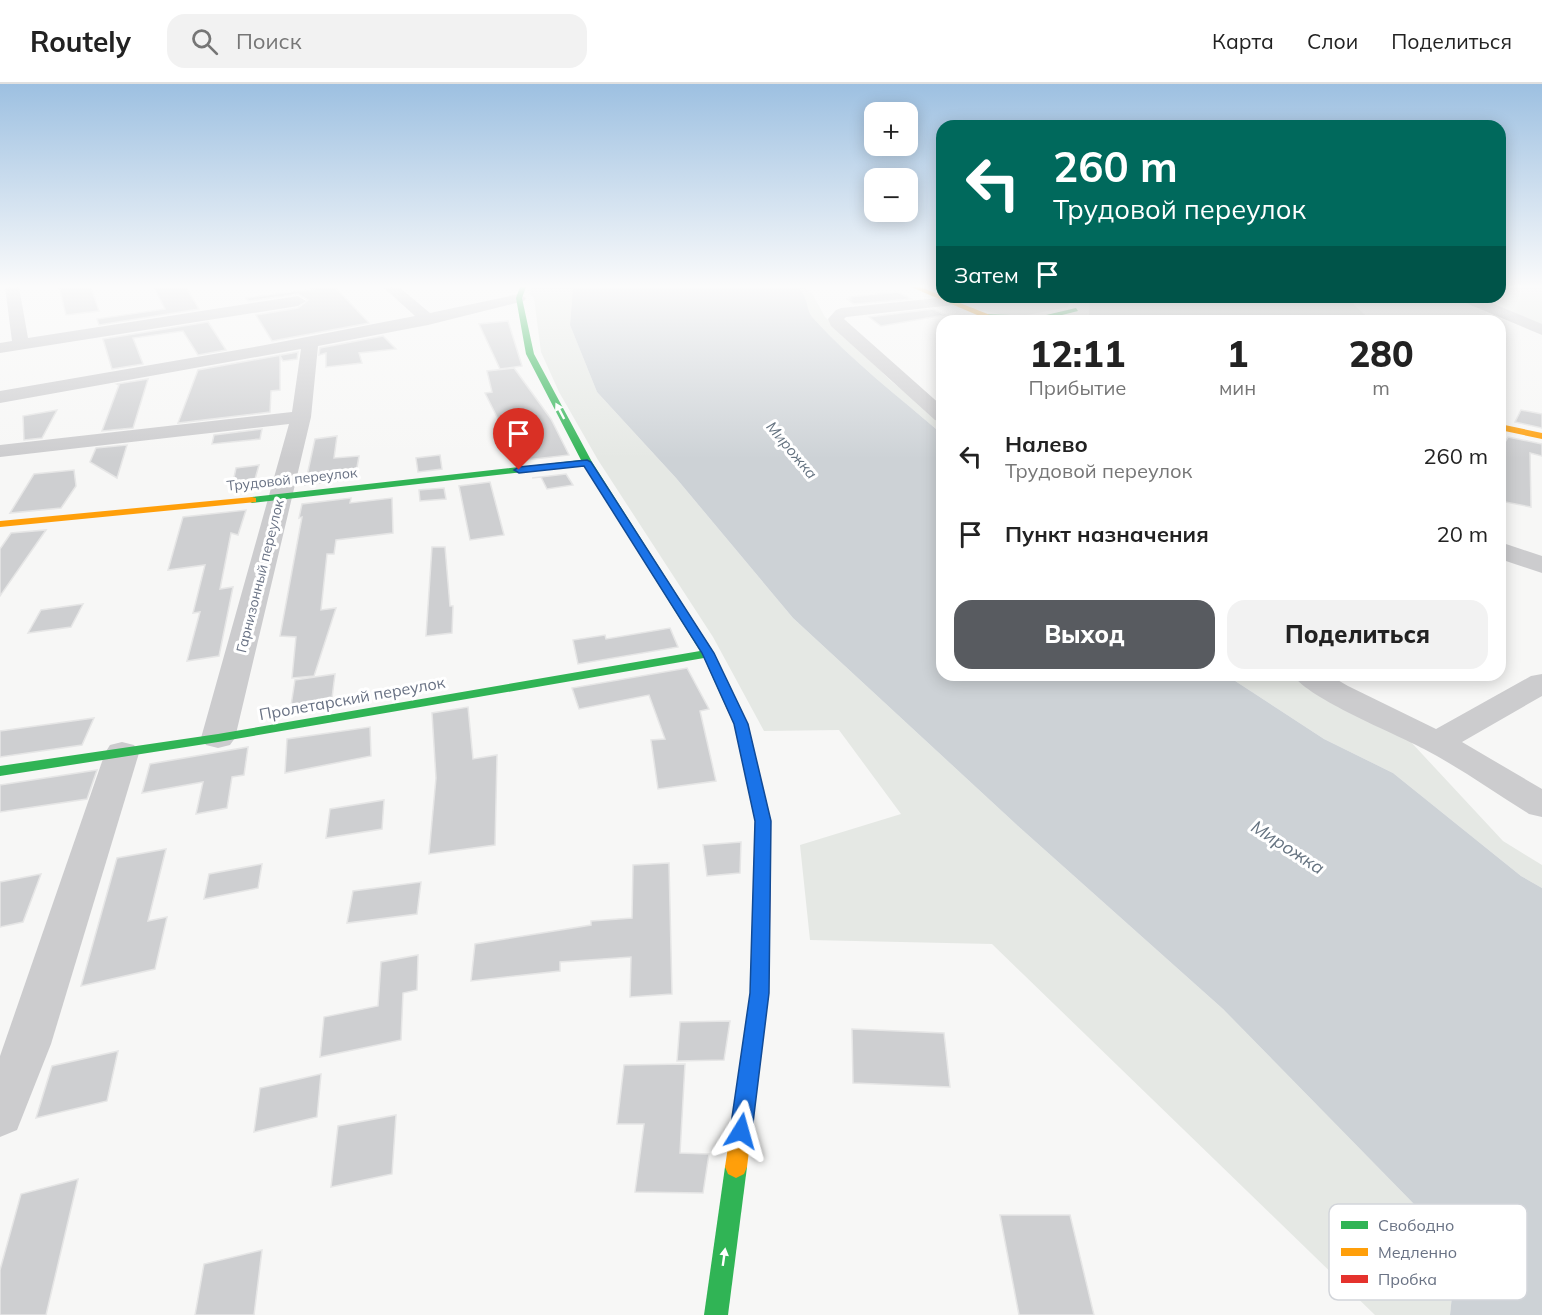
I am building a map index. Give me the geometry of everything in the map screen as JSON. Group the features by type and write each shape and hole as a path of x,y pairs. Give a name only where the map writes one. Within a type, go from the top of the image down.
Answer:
{"street":[{"path":"0,348 19,344"},
{"path":"0,397 302,344"},
{"name":"Гарнизонный переулок","path":"218,738 301,417 310,344"},
{"path":"529,344 530,354 587,462 708,653 741,724 763,821 760,993 716,1315"},
{"path":"861,344 936,411"},
{"path":"0,451 301,417"},
{"path":"1506,428 1542,436"},
{"name":"Трудовой переулок","path":"0,525 280,497 587,462"},
{"path":"1506,552 1542,565"},
{"name":"Пролетарский переулок","path":"0,771 218,738 708,653"},
{"path":"1318,681 1437,742 1542,805"},
{"path":"1437,742 1542,683"},
{"path":"0,1114 28,1044 122,753"}],"shaded area":[{"path":"540,344 578,344 597,392 676,478 793,618 1018,826 1223,1009 1414,1204 1329,1204 1329,1270 992,944 810,940 800,845 901,814 839,730 764,731 713,637 598,460 559,392 541,352"},
{"path":"839,344 853,344 891,381 936,417 936,429 876,378"},
{"path":"1235,681 1303,681 1410,741 1503,841 1542,865 1542,888 1521,876 1393,773 1324,739"},
{"path":"1360,1300 1452,1300 1450,1315 1375,1315"}],"water":[{"name":"Мирожка","path":"578,344 839,344 936,429 936,681 1235,681 1324,739 1393,773 1521,876 1542,888 1542,1315 1450,1315 1452,1300 1527,1300 1527,1204 1414,1204 1223,1009 1018,826 793,618 676,478 597,392"}],"building":[{"path":"105,344 135,344 143,364 112,369"},
{"path":"191,344 222,344 226,350 198,355"},
{"path":"339,344 391,344 396,349 359,353 362,363 326,367 326,353 319,355 320,348"},
{"path":"489,344 515,344 522,366 500,369"},
{"path":"298,352 297,359 283,361 280,356 280,390 271,391 270,412 178,423 198,370"},
{"path":"514,368 551,419 569,455 526,460 511,419 499,421 485,393 492,392 487,371"},
{"path":"148,379 133,428 102,431 119,385 117,384"},
{"path":"57,410 42,438 24,440 23,416"},
{"path":"1521,410 1542,414 1542,428 1515,422"},
{"path":"262,429 260,439 212,444 214,435"},
{"path":"337,436 334,458 359,456 355,479 305,485 315,439"},
{"path":"1508,437 1542,444 1542,456 1530,453 1531,507 1506,502 1506,440"},
{"path":"127,445 117,478 90,462 96,448"},
{"path":"440,455 442,469 418,472 416,458"},
{"path":"259,465 252,490 231,492 236,468"},
{"path":"74,470 76,486 61,508 10,513 34,474"},
{"path":"566,474 573,485 547,489 541,477 532,478"},
{"path":"490,482 504,535 470,540 459,486"},
{"path":"444,488 446,499 420,501 419,490"},
{"path":"351,498 350,503 392,498 393,533 336,540 334,554 327,554 321,610 336,608 314,676 292,678 296,637 280,636 302,517 299,518 302,504"},
{"path":"246,510 238,535 231,533 220,589 233,587 219,656 187,661 200,612 193,613 205,565 168,570 183,517"},
{"path":"46,530 0,596 0,549 11,533"},
{"path":"432,547 445,547 450,606 453,606 452,633 426,636"},
{"path":"83,604 71,627 28,633 41,610"},
{"path":"670,628 678,647 578,664 573,640 605,635 606,639"},
{"path":"687,668 709,709 700,711 716,781 658,789 651,740 665,739 649,695 579,709 572,688"},
{"path":"335,674 331,706 290,712 295,680"},
{"path":"468,707 473,759 497,755 495,845 429,854 436,778 432,713"},
{"path":"94,718 82,745 0,757 0,731"},
{"path":"370,727 371,756 285,773 287,739"},
{"path":"248,747 244,775 232,777 227,808 196,814 203,782 142,793 150,764"},
{"path":"97,770 87,799 0,812 0,785"},
{"path":"384,800 382,829 326,838 330,809"},
{"path":"741,842 740,873 707,876 703,845"},
{"path":"166,849 148,921 167,917 155,969 81,986 117,858"},
{"path":"669,863 672,994 630,997 631,957 560,962 560,971 471,981 475,944 591,925 591,921 632,918 633,865"},
{"path":"262,864 258,888 204,899 209,874"},
{"path":"41,874 23,922 0,927 0,882"},
{"path":"421,882 417,914 347,923 353,891"},
{"path":"418,955 417,990 403,993 401,1040 320,1057 324,1017 378,1006 381,962"},
{"path":"730,1021 724,1060 677,1061 680,1022"},
{"path":"852,1029 944,1033 950,1087 853,1083"},
{"path":"118,1051 107,1101 36,1118 52,1066"},
{"path":"685,1064 680,1153 709,1154 703,1193 635,1192 644,1124 617,1124 624,1065"},
{"path":"321,1074 317,1117 254,1132 260,1088"},
{"path":"396,1115 392,1174 331,1187 338,1126"},
{"path":"78,1179 46,1315 0,1315 0,1270 21,1194"},
{"path":"1000,1215 1070,1215 1094,1315 1019,1315"},
{"path":"262,1250 254,1315 195,1315 204,1264"}],"traffic: fast":[{"path":"528,344 530,354 587,462 708,653 733,707"},
{"path":"252,500 587,462"},
{"path":"0,771 218,738 708,653"},
{"path":"716,1315 736,1167"}],"traffic: slow":[{"path":"1506,428 1542,436"},
{"path":"0,524 252,500"},
{"path":"736,1167 760,992 761,927"}],"traffic: jam":[{"path":"733,707 741,724 763,821 761,927"}],"route":[{"path":"519,470 587,462 708,653 741,724 763,821 760,993 741,1131"}]}
